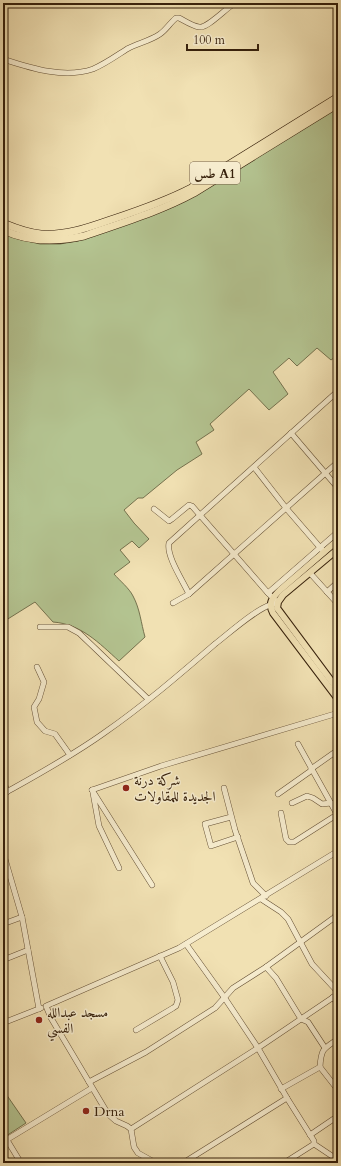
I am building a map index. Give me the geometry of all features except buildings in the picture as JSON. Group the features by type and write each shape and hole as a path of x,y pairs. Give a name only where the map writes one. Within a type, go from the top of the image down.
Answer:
{"highway":[{"name":"طس A1","path":"3,222 31,232 42,234 66,232 82,229 173,198 338,97"},
{"name":"طس A1","path":"3,230 12,234 41,240 75,238 153,212 194,194 338,104"}],"main road":[{"path":"338,540 322,550 270,604 273,613 338,699"},
{"path":"274,599 283,595 338,549"},
{"path":"274,599 277,608 338,690"}],"street":[{"path":"3,59 20,65 57,73 71,73 92,69 108,62 129,48 161,33 176,18 198,27 205,27 235,3"},
{"path":"189,594 170,556 168,548 169,543 338,391"},
{"path":"291,433 338,488"},
{"path":"174,604 189,594 338,462"},
{"path":"254,468 322,550 338,532"},
{"path":"154,509 169,521 189,505 192,506 274,599"},
{"path":"310,573 338,604"},
{"path":"327,592 338,582"},
{"path":"3,779 5,793 104,733 227,634 262,608 270,604"},
{"path":"40,627 68,627 79,633 148,699"},
{"path":"37,667 44,682 39,699 34,706 37,722 45,731 52,732 59,737 70,755"},
{"path":"92,790 161,766 338,714"},
{"path":"281,813 286,839 290,842 294,842 338,815 298,744"},
{"path":"278,794 338,750"},
{"path":"131,1129 258,1048 338,993 312,964 293,927 284,915 263,898 253,883 231,817 224,788"},
{"path":"92,790 99,826 119,868"},
{"path":"92,790 152,885"},
{"path":"292,803 307,796 322,804 331,803"},
{"path":"231,817 205,824 210,846 238,837"},
{"path":"3,1023 39,1009 179,948 338,851"},
{"path":"3,852 5,867 22,917 39,1009"},
{"path":"89,1082 146,1052 215,1008 233,988 266,967 300,941 337,919 338,908"},
{"path":"3,924 22,917"},
{"path":"186,944 258,1048 281,1089 314,1141 314,1144 337,1160"},
{"path":"3,960 28,950"},
{"path":"136,1030 173,1008 178,1000 172,982 160,956"},
{"path":"266,967 276,978 301,1018 308,1022 325,1048"},
{"path":"333,997 338,1005"},
{"path":"46,1006 51,1018 108,1114 116,1121 128,1126 131,1129 134,1147 138,1153 156,1163"},
{"path":"338,1040 325,1048 321,1054 320,1067 338,1090"},
{"path":"281,1089 320,1067"},
{"path":"21,1163 5,1141 92,1088"},
{"path":"183,1163 287,1098"},
{"path":"310,1135 338,1116"},
{"path":"284,1163 314,1144"}],"green space":[{"path":"338,106 338,355 331,360 317,348 297,366 289,358 273,372 288,394 269,410 249,389 210,424 214,430 196,442 202,454 177,470 143,498 138,498 124,510 149,539 139,548 132,541 120,550 130,562 114,574 127,587 133,596 139,611 145,637 119,661 97,641 81,630 72,626 53,622 35,602 3,622 3,233 18,239 40,244 60,244 78,241 156,212"},
{"path":"6,1094 26,1123 3,1138 3,1096"}],"place":[{"name":"شركة درنة الجديدة للمقاولات","path":"126,788"},
{"name":"مسجد عبدالله الفسي","path":"39,1020"},
{"name":"Drna","path":"86,1111"}]}
